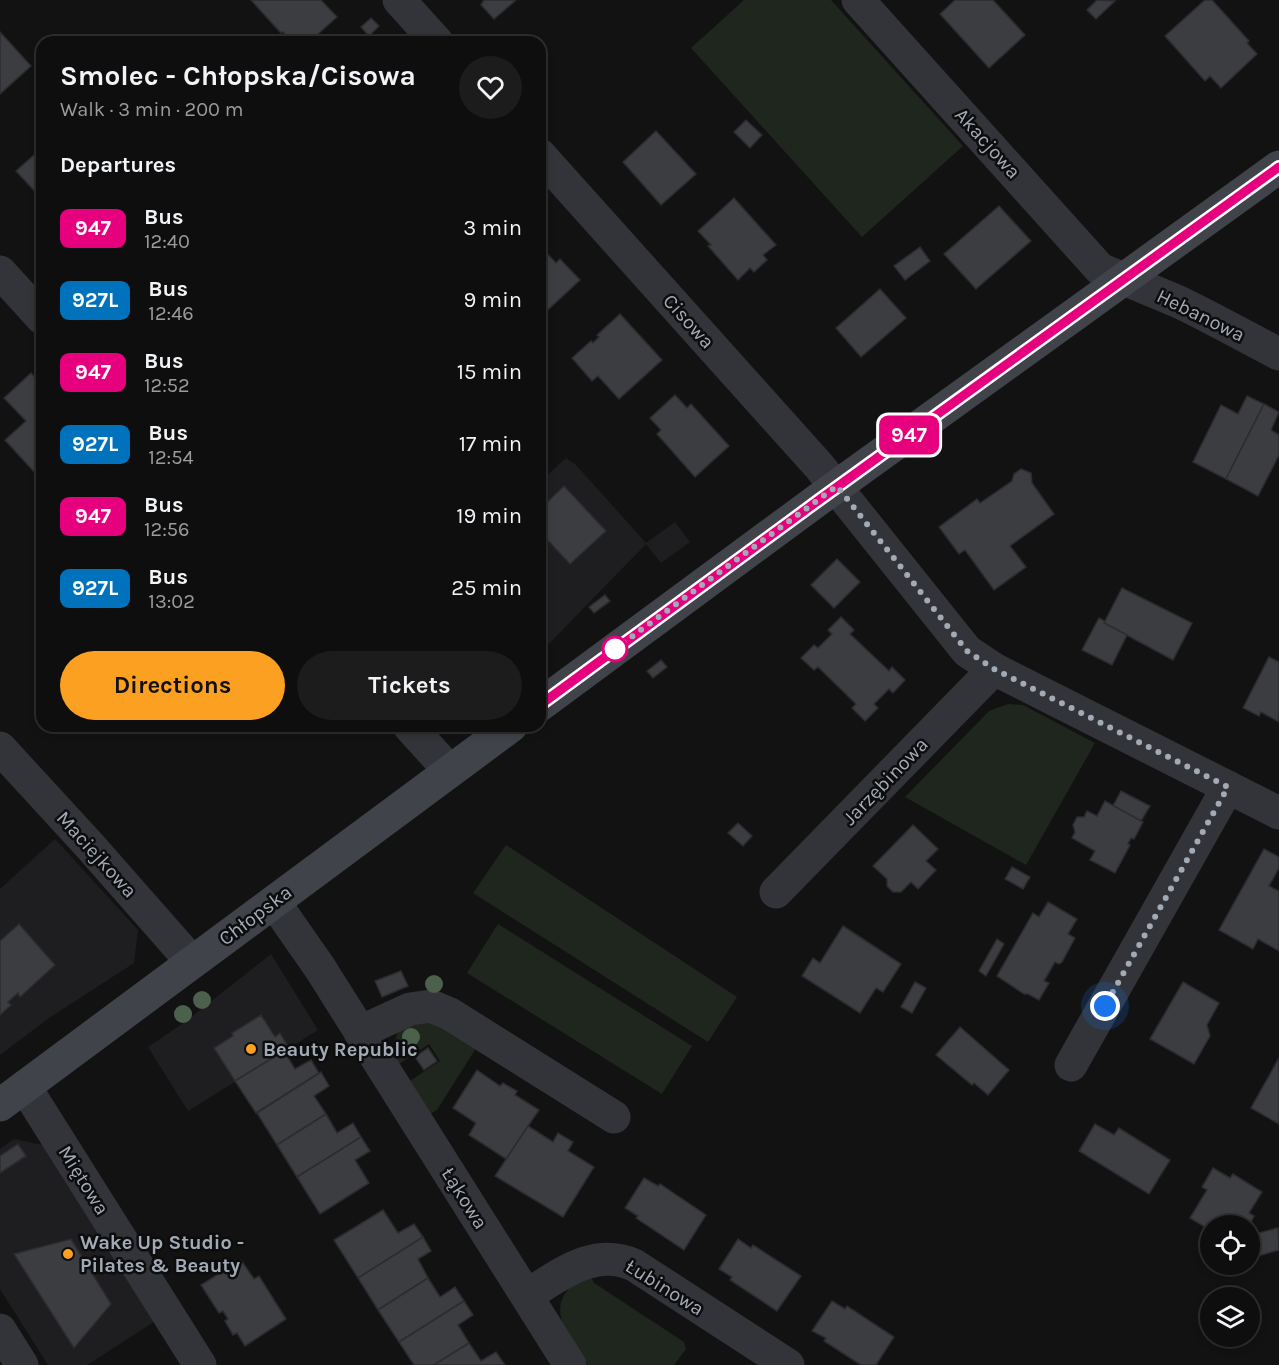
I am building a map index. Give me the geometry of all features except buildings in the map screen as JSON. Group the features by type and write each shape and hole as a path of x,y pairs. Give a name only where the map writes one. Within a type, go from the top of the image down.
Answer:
{"street":[{"path":"399,0 432,36"},
{"name":"Akacjowa","path":"858,0 1100,269 1122,280"},
{"name":"Cisowa","path":"546,162 837,486"},
{"path":"546,701 837,486 1279,167"},
{"path":"0,272 36,311"},
{"name":"Hebanowa","path":"1122,280 1181,304 1279,354"},
{"path":"837,486 967,651 994,669 1279,813"},
{"name":"Jarzębinowa","path":"776,892 994,669"},
{"path":"414,732 450,771"},
{"name":"Chłopska","path":"13,1096 503,732"},
{"name":"Maciejkowa","path":"0,748 192,962"},
{"path":"1071,1065 1228,787"},
{"name":"Łąkowa","path":"274,902 314,959 570,1365"},
{"path":"360,1032 410,1009 431,1006 450,1014 614,1117"},
{"name":"Miętowa","path":"13,1096 200,1365"},
{"name":"Łubinowa","path":"527,1295 583,1264 607,1258 619,1258 634,1264 788,1365"},
{"path":"0,1330 22,1365"},
{"name":"Łubinowa","path":"736,1331 756,1365"}],"shaded area":[{"path":"744,0 831,0 963,146 862,237 691,48"},
{"path":"566,458 576,465 646,543 675,522 690,542 661,563 646,544 546,647 546,476"},
{"path":"1008,704 1023,705 1095,743 1026,865 905,797 989,711"},
{"path":"55,839 138,930 134,963 49,1018 0,1055 0,889"},
{"path":"506,845 737,997 708,1042 473,893"},
{"path":"498,924 692,1046 662,1094 467,973"},
{"path":"271,954 318,1030 188,1111 148,1047 185,1022"},
{"path":"424,1017 478,1045 437,1110 430,1114 410,1081 440,1061 429,1044 399,1064 394,1048 398,1032"},
{"path":"14,1139 48,1146 157,1320 87,1365 48,1365 0,1289 0,1149"},
{"path":"590,1275 594,1283 684,1342 686,1349 674,1365 588,1365 571,1340 560,1310 567,1291"}],"bus line":[{"name":"947","path":"546,701 1279,167"}],"place":[{"name":"Beauty Republic","path":"251,1049"},
{"name":"Wake Up Studio - Pilates & Beauty","path":"68,1254"}],"route":[{"path":"615,649 837,486 967,651 994,669 1228,787 1105,1006"}]}
